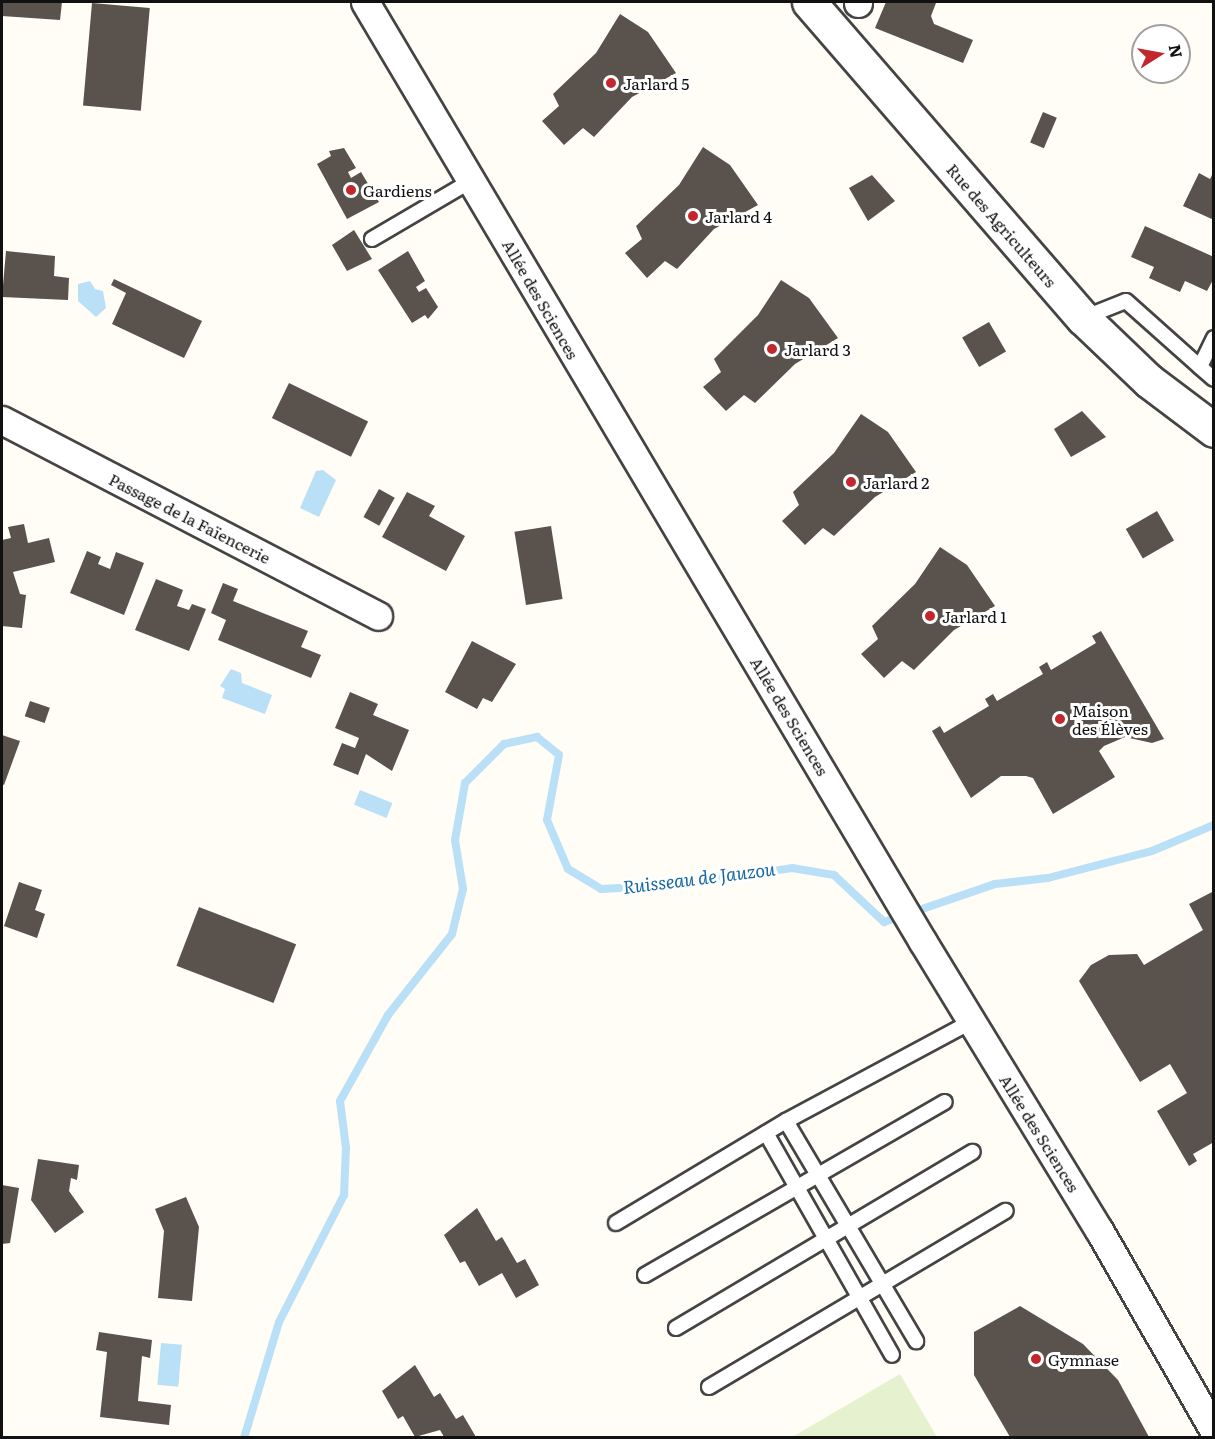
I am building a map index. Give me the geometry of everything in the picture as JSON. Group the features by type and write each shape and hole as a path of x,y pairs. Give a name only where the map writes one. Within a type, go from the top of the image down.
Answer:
{"street":[{"name":"Allée des Sciences","path":"365,2 923,942 1099,1230 1214,1431"},
{"name":"Rue des Agriculteurs","path":"809,2 1083,318 1149,381 1214,430"},
{"name":"Passage de la Faïencerie","path":"2,420 378,616"}],"lane":[{"path":"372,239 471,181"},
{"path":"1083,318 1126,302 1214,379"},
{"path":"1200,367 1214,338"},
{"path":"616,1223 786,1120 971,1022"},
{"path":"645,1275 945,1102"},
{"path":"786,1120 916,1341"},
{"path":"766,1133 892,1355"},
{"path":"676,1328 973,1152"},
{"path":"709,1387 1006,1212"}],"green space":[{"path":"900,1374 937,1437 792,1437"}],"water":[{"path":"90,281 95,289 103,291 106,308 96,317 78,301 78,284"},
{"path":"323,470 336,480 319,517 300,508 316,471"},
{"path":"231,669 241,673 242,683 272,695 265,714 222,698 225,689 220,686"},
{"path":"360,790 392,803 386,818 354,805"},
{"path":"161,1343 182,1345 178,1387 157,1385"}],"building":[{"path":"2,2 62,2 60,20 2,16"},
{"path":"886,2 936,3 931,16 934,24 973,40 963,63 875,28"},
{"path":"92,3 150,8 141,111 83,106"},
{"name":"Jarlard 5","path":"620,14 648,32 676,73 632,97 594,137 583,128 564,145 542,121 559,106 553,94 596,53"},
{"path":"1043,112 1057,118 1044,148 1030,142"},
{"name":"Jarlard 4","path":"703,147 730,165 758,205 714,229 677,269 665,261 647,278 625,253 642,239 636,226 679,185"},
{"name":"Gardiens","path":"344,148 356,168 348,172 351,178 361,172 379,202 347,219 317,164 331,156 329,151"},
{"path":"1214,171 1214,220 1183,206 1199,173 1210,179"},
{"path":"872,175 895,201 868,221 849,188"},
{"path":"1145,226 1214,257 1214,278 1207,291 1185,281 1180,292 1149,278 1154,267 1131,257"},
{"name":"Gardiens","path":"354,230 372,259 347,271 332,245"},
{"path":"6,251 55,256 54,276 69,278 68,300 2,297"},
{"path":"408,251 425,281 416,287 419,292 426,288 438,307 428,319 425,315 412,323 378,270"},
{"path":"114,279 202,321 184,358 112,324 126,293 111,285"},
{"name":"Jarlard 3","path":"781,280 809,298 838,338 795,364 755,403 744,395 726,411 703,387 721,372 714,359 758,315"},
{"path":"989,322 1006,351 979,367 962,338"},
{"path":"289,383 368,422 351,457 272,418"},
{"path":"1082,411 1106,437 1071,457 1054,429"},
{"name":"Jarlard 2","path":"861,414 888,432 916,472 875,497 834,536 823,528 805,545 782,521 799,505 793,492 834,453"},
{"path":"379,489 395,498 379,526 363,517"},
{"path":"407,492 435,506 429,516 465,536 446,571 382,537"},
{"path":"1157,511 1174,540 1143,558 1126,529"},
{"path":"24,524 28,543 49,538 55,562 13,572 20,594 26,595 22,628 2,626 2,540 11,538 8,527"},
{"path":"551,526 563,599 526,605 514,532"},
{"name":"Jarlard 1","path":"940,547 967,565 995,606 954,630 914,670 902,661 884,678 861,654 878,639 872,626 915,584"},
{"path":"87,551 101,557 98,564 110,569 116,552 144,563 124,615 70,593"},
{"path":"156,579 183,590 177,606 189,610 192,604 206,609 189,651 135,630"},
{"path":"223,583 238,589 233,601 308,631 301,647 321,655 311,678 218,640 226,620 211,613"},
{"name":"Maison des Élèves","path":"1101,631 1164,739 1152,743 1125,737 1104,746 1099,751 1115,777 1053,814 1033,778 1026,776 1001,776 971,798 932,731 940,726 944,733 989,706 985,699 993,694 997,701 1043,674 1039,667 1047,662 1051,670 1096,643 1092,636"},
{"path":"472,641 516,664 492,702 483,698 477,709 445,692"},
{"path":"350,692 378,704 373,715 409,730 392,771 366,754 358,775 333,765 342,743 355,748 359,738 335,728"},
{"path":"30,701 50,708 45,723 25,716"},
{"path":"2,735 20,741 4,785 2,784"},
{"path":"19,882 42,890 35,910 45,914 37,938 4,926"},
{"path":"1214,891 1214,1142 1193,1154 1197,1161 1189,1166 1157,1111 1187,1093 1170,1064 1140,1082 1079,981 1091,965 1109,955 1137,954 1144,965 1203,930 1189,904"},
{"path":"199,907 296,944 274,1003 176,966"},
{"path":"38,1159 79,1165 77,1180 71,1178 69,1191 84,1212 55,1233 31,1200"},
{"path":"2,1185 19,1188 10,1243 2,1244"},
{"path":"186,1197 199,1227 192,1301 158,1298 164,1231 155,1209"},
{"path":"477,1208 496,1241 502,1237 517,1263 525,1259 539,1285 516,1298 502,1273 479,1286 465,1261 460,1263 444,1235"},
{"name":"Gymnase","path":"1020,1306 1083,1344 1118,1380 1149,1437 1010,1437 974,1375 974,1332"},
{"path":"99,1332 152,1340 150,1358 142,1356 138,1401 171,1405 169,1425 100,1417 107,1352 96,1350"},
{"path":"415,1365 434,1397 440,1393 456,1419 463,1415 476,1437 444,1437 440,1430 415,1437 403,1416 398,1419 382,1391"}],"waterway":[{"name":"Ruisseau de Jauzou","path":"244,1438 279,1322 344,1195 346,1148 340,1101 388,1015 452,934 463,889 455,840 465,783 504,744 537,737 559,755 547,820 568,869 601,889 676,885 792,868 834,875 884,922 995,884 1048,878 1152,851 1214,825"}],"place":[{"name":"Jarlard 5","path":"611,83"},
{"name":"Gardiens","path":"351,190"},
{"name":"Jarlard 4","path":"693,216"},
{"name":"Jarlard 3","path":"772,349"},
{"name":"Jarlard 2","path":"851,482"},
{"name":"Jarlard 1","path":"930,616"},
{"name":"Maison des Élèves","path":"1060,719"},
{"name":"Gymnase","path":"1036,1359"}]}
